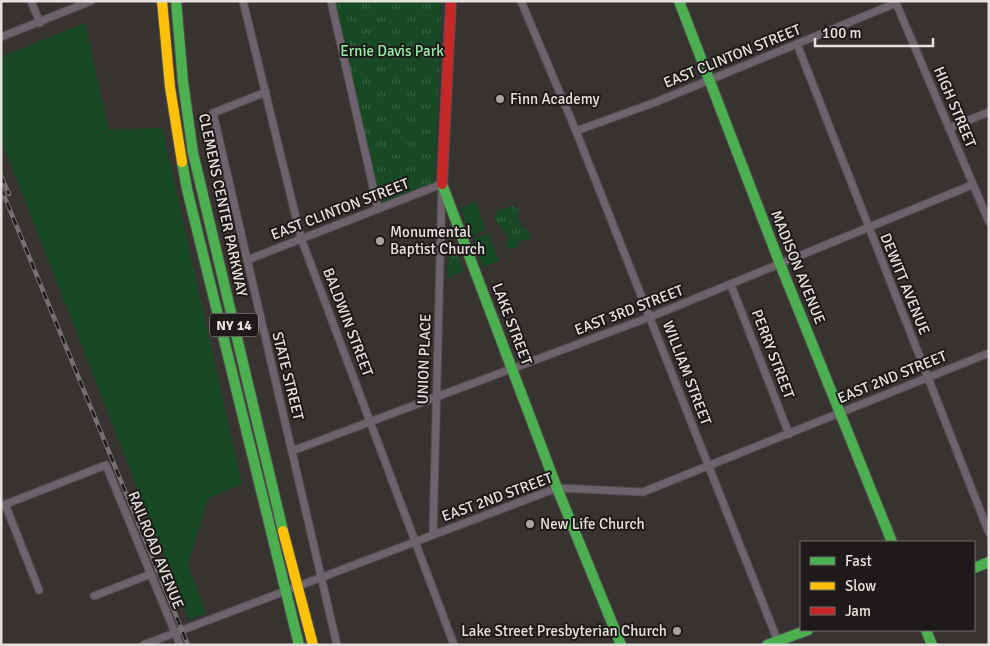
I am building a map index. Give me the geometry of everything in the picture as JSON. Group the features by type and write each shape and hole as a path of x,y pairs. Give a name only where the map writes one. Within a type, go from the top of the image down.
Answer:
{"main road":[{"name":"CLEMENS CENTER PARKWAY","path":"162,1 170,87 183,172 284,592 299,645"},
{"name":"CLEMENS CENTER PARKWAY","path":"176,1 182,82 193,153 296,587 313,645"},
{"name":"LAKE STREET","path":"451,1 442,184 557,488 621,645"},
{"name":"MADISON AVENUE","path":"679,1 780,264 842,413 892,541"},
{"path":"975,568 989,562"},
{"path":"767,645 778,643 806,631"},
{"path":"926,631 932,645"}],"street":[{"path":"31,1 40,23"},
{"path":"1,37 91,1"},
{"name":"BALDWIN STREET","path":"243,1 301,238 417,541 454,645"},
{"path":"331,1 378,209"},
{"name":"WILLIAM STREET","path":"521,1 576,131 778,643"},
{"name":"EAST CLINTON STREET","path":"576,131 709,80 896,3"},
{"name":"HIGH STREET","path":"896,3 972,185 988,217"},
{"name":"DEWITT AVENUE","path":"797,44 868,229 989,533"},
{"name":"STATE STREET","path":"266,92 212,113 338,645"},
{"path":"948,128 989,112"},
{"name":"EAST CLINTON STREET","path":"247,260 442,184"},
{"name":"UNION PLACE","path":"433,534 433,466 437,398 442,184"},
{"name":"EAST 3RD STREET","path":"292,451 650,317 972,185"},
{"name":"PERRY STREET","path":"731,285 789,434"},
{"name":"EAST 2ND STREET","path":"144,645 557,488 643,492 989,354"},
{"name":"RAILROAD AVENUE","path":"3,505 106,465 180,645"},
{"path":"3,505 39,590"},
{"path":"94,596 151,574"}],"green space":[{"name":"Ernie Davis Park","path":"333,1 442,1 434,187 378,209"},
{"path":"85,23 109,130 162,128 242,484 208,498 188,565 206,613 189,620 1,139 1,57"},
{"path":"476,202 486,230 471,236 460,208"},
{"path":"513,205 519,210 518,218 522,228 528,229 530,237 527,240 520,241 518,246 513,249 507,248 506,241 508,237 494,218 499,208 503,210"},
{"path":"488,233 499,261 483,267 473,239"},
{"path":"451,243 464,271 447,278"}],"railway":[{"path":"1,176 9,194"},
{"path":"1,188 188,645"}],"traffic: fast":[{"path":"176,1 183,82 193,153 283,531"},
{"path":"679,1 780,264 892,541"},
{"path":"182,162 299,645"},
{"path":"442,184 557,488 621,645"},
{"path":"975,568 989,562"},
{"path":"767,645 805,631"},
{"path":"926,631 932,645"}],"traffic: slow":[{"path":"162,1 170,87 182,162"},
{"path":"283,531 313,645"}],"traffic: jam":[{"path":"442,184 451,1"}],"place":[{"name":"Finn Academy","path":"500,99"},
{"name":"Monumental Baptist Church","path":"380,241"},
{"name":"New Life Church","path":"530,524"},
{"name":"Lake Street Presbyterian Church","path":"677,631"}]}
